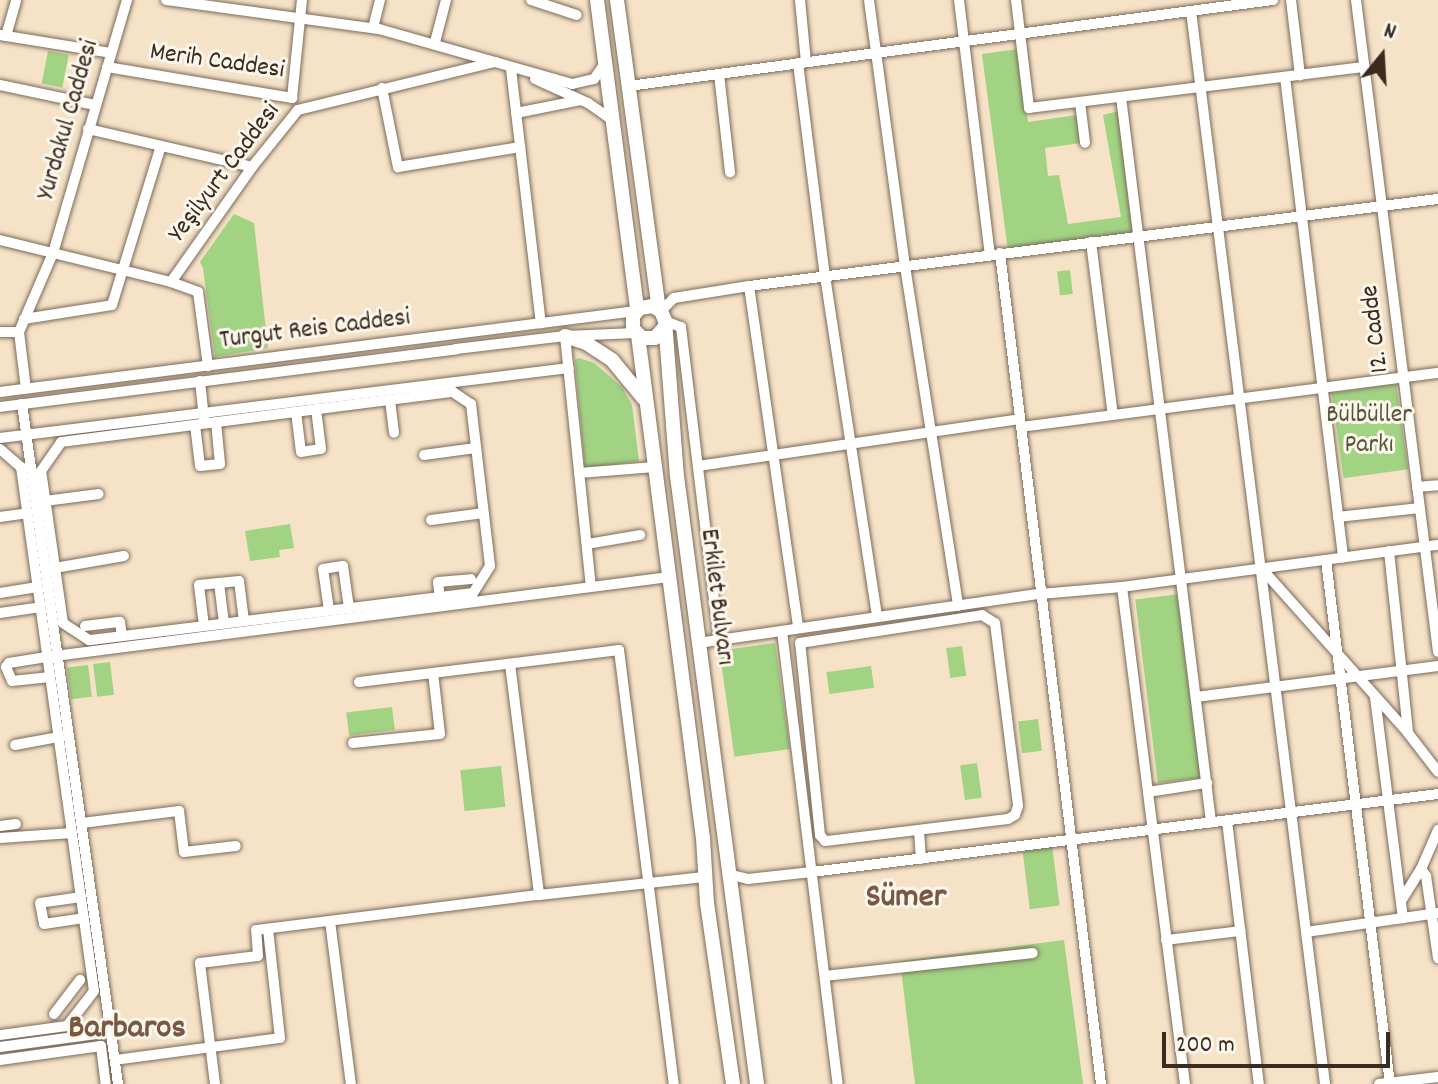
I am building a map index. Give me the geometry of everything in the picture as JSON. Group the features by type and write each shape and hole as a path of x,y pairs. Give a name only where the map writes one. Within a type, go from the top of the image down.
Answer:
{"main road":[{"path":"597,0 636,310 632,324 637,334 653,338 662,317 647,305 636,310"},
{"name":"Erkilet Bulvarı","path":"617,0 662,317 698,643 732,875 757,1084"},
{"name":"Erkilet Bulvarı","path":"637,334 733,1084"},
{"path":"565,336 586,343 612,360 629,377 648,407"},
{"path":"718,863 732,875 727,887 718,890 705,878 709,866 718,863"}],"street":[{"path":"16,0 3,36 111,53"},
{"name":"Yurdakul Caddesi","path":"19,332 53,253 127,0"},
{"path":"166,0 214,3 373,28 435,42 495,62 582,100 614,121"},
{"name":"Merih Caddesi","path":"107,67 292,98 302,0"},
{"path":"373,28 380,0"},
{"path":"435,42 446,0"},
{"path":"531,0 577,15"},
{"path":"800,0 802,63 825,276 877,617"},
{"path":"869,0 905,266 958,606"},
{"path":"959,0 1020,423 1101,1084"},
{"path":"1016,0 1029,108 1365,67"},
{"path":"629,86 1273,0"},
{"path":"1291,0 1300,75"},
{"name":"12. Cadde","path":"1356,0 1438,652"},
{"path":"1191,11 1325,1084"},
{"path":"511,69 576,84 594,79 606,61"},
{"name":"Yeşilyurt Caddesi","path":"0,240 171,282 252,167 298,110 495,62"},
{"path":"511,69 541,323"},
{"path":"719,74 730,172"},
{"path":"1285,77 1343,558"},
{"path":"0,85 95,105"},
{"path":"382,88 398,167 520,147"},
{"path":"1121,97 1211,822"},
{"path":"292,98 298,110"},
{"path":"516,113 582,100"},
{"path":"1080,102 1085,143"},
{"path":"88,129 252,167"},
{"path":"24,319 108,308 114,302 161,146"},
{"path":"719,639 681,327 662,317 674,298 825,276 1438,199"},
{"path":"1091,242 1113,415"},
{"path":"171,282 198,292 208,366"},
{"path":"749,286 798,628"},
{"name":"Turgut Reis Caddesi","path":"0,392 636,310"},
{"path":"0,332 19,332 26,389"},
{"name":"Turgut Reis Caddesi","path":"0,407 565,336 637,334"},
{"path":"565,336 591,587"},
{"path":"0,438 204,421 296,412 453,392 471,404 490,566 473,593 89,640 63,623 41,471 61,442 204,421 569,368"},
{"path":"698,466 931,432 1113,415 1438,373"},
{"path":"200,381 204,421"},
{"path":"390,400 394,433"},
{"path":"22,404 53,657 82,823 118,1084"},
{"path":"296,412 301,452 321,449 316,409"},
{"path":"424,455 476,448"},
{"path":"0,449 21,467 41,607 53,657 50,677 94,991 67,1026 0,1035"},
{"path":"579,473 655,467"},
{"path":"1417,487 1438,485"},
{"path":"45,501 99,494"},
{"path":"1338,517 1420,508"},
{"path":"0,517 28,513"},
{"path":"431,520 484,513"},
{"path":"587,544 640,535"},
{"path":"698,643 1040,594 1122,587 1438,545"},
{"path":"1389,551 1408,733"},
{"path":"55,568 124,556"},
{"path":"1326,560 1370,923 1386,1084 1438,1077"},
{"path":"329,610 323,569 343,566 349,608"},
{"path":"1262,568 1408,733 1438,772"},
{"path":"50,677 12,681 6,667 9,663 53,657 669,577"},
{"path":"440,597 438,582 471,579"},
{"path":"204,626 199,585 239,581 244,621"},
{"path":"219,583 224,623"},
{"path":"0,593 38,587"},
{"path":"1122,587 1185,1084"},
{"path":"0,613 41,607"},
{"path":"987,615 995,623 1018,809 1008,819 919,831 830,842 822,837 799,645 805,639 987,615"},
{"path":"85,626 120,622 122,636"},
{"path":"782,631 838,1084"},
{"path":"359,682 619,650 674,1084"},
{"path":"510,664 539,895"},
{"path":"1196,697 1438,666"},
{"path":"353,743 440,734 433,673"},
{"path":"1375,695 1403,918"},
{"path":"15,745 59,737"},
{"path":"1148,792 1207,783"},
{"path":"732,875 748,879 812,872 1438,794"},
{"path":"82,823 179,811 184,852 236,846"},
{"path":"1227,821 1259,1084"},
{"path":"0,826 16,824"},
{"path":"1401,901 1421,869 1438,830"},
{"path":"919,831 921,859"},
{"path":"0,838 72,833"},
{"path":"1421,869 1426,876 1435,914 1438,958"},
{"path":"215,1084 200,963 258,956 256,930 649,881 705,878"},
{"path":"81,897 40,903 44,924 84,918"},
{"path":"1306,932 1435,914"},
{"path":"330,921 351,1084"},
{"path":"115,1060 280,1038 268,929"},
{"path":"1166,940 1240,931"},
{"path":"825,976 1033,953"},
{"path":"54,1014 80,980"},
{"path":"67,996 82,1007"},
{"path":"0,1047 111,1032"},
{"path":"48,1041 49,1053"},
{"path":"0,1060 101,1046 106,1084"}],"green space":[{"path":"1018,49 1028,122 1077,115 1081,143 1045,148 1048,176 1059,175 1068,224 1121,217 1103,115 1119,111 1136,234 1008,251 982,54"},
{"path":"48,51 69,55 62,87 42,83"},
{"path":"234,214 254,223 268,348 215,357 200,262"},
{"path":"1070,270 1073,294 1060,295 1057,272"},
{"path":"579,358 594,363 622,387 632,405 639,461 585,469 575,360"},
{"name":"Bülbüller Parkı","path":"1396,384 1408,469 1344,478 1332,393"},
{"path":"290,524 294,548 279,550 280,557 250,561 245,531"},
{"path":"1180,594 1203,778 1158,783 1135,599"},
{"path":"775,643 790,749 734,757 720,651"},
{"path":"962,646 966,676 950,678 946,648"},
{"path":"110,662 114,695 97,697 93,664"},
{"path":"88,665 92,697 71,699 67,668"},
{"path":"871,666 874,688 829,694 826,672"},
{"path":"392,707 395,730 349,735 346,713"},
{"path":"1038,719 1042,751 1022,753 1018,721"},
{"path":"977,763 982,798 965,800 960,765"},
{"path":"501,766 505,807 465,811 460,770"},
{"path":"1052,844 1060,906 1030,909 1022,848"},
{"path":"1064,940 1083,1084 915,1084 900,961"}],"district":[{"name":"Sümer","path":"906,899"},
{"name":"Barbaros","path":"127,1030"}]}
